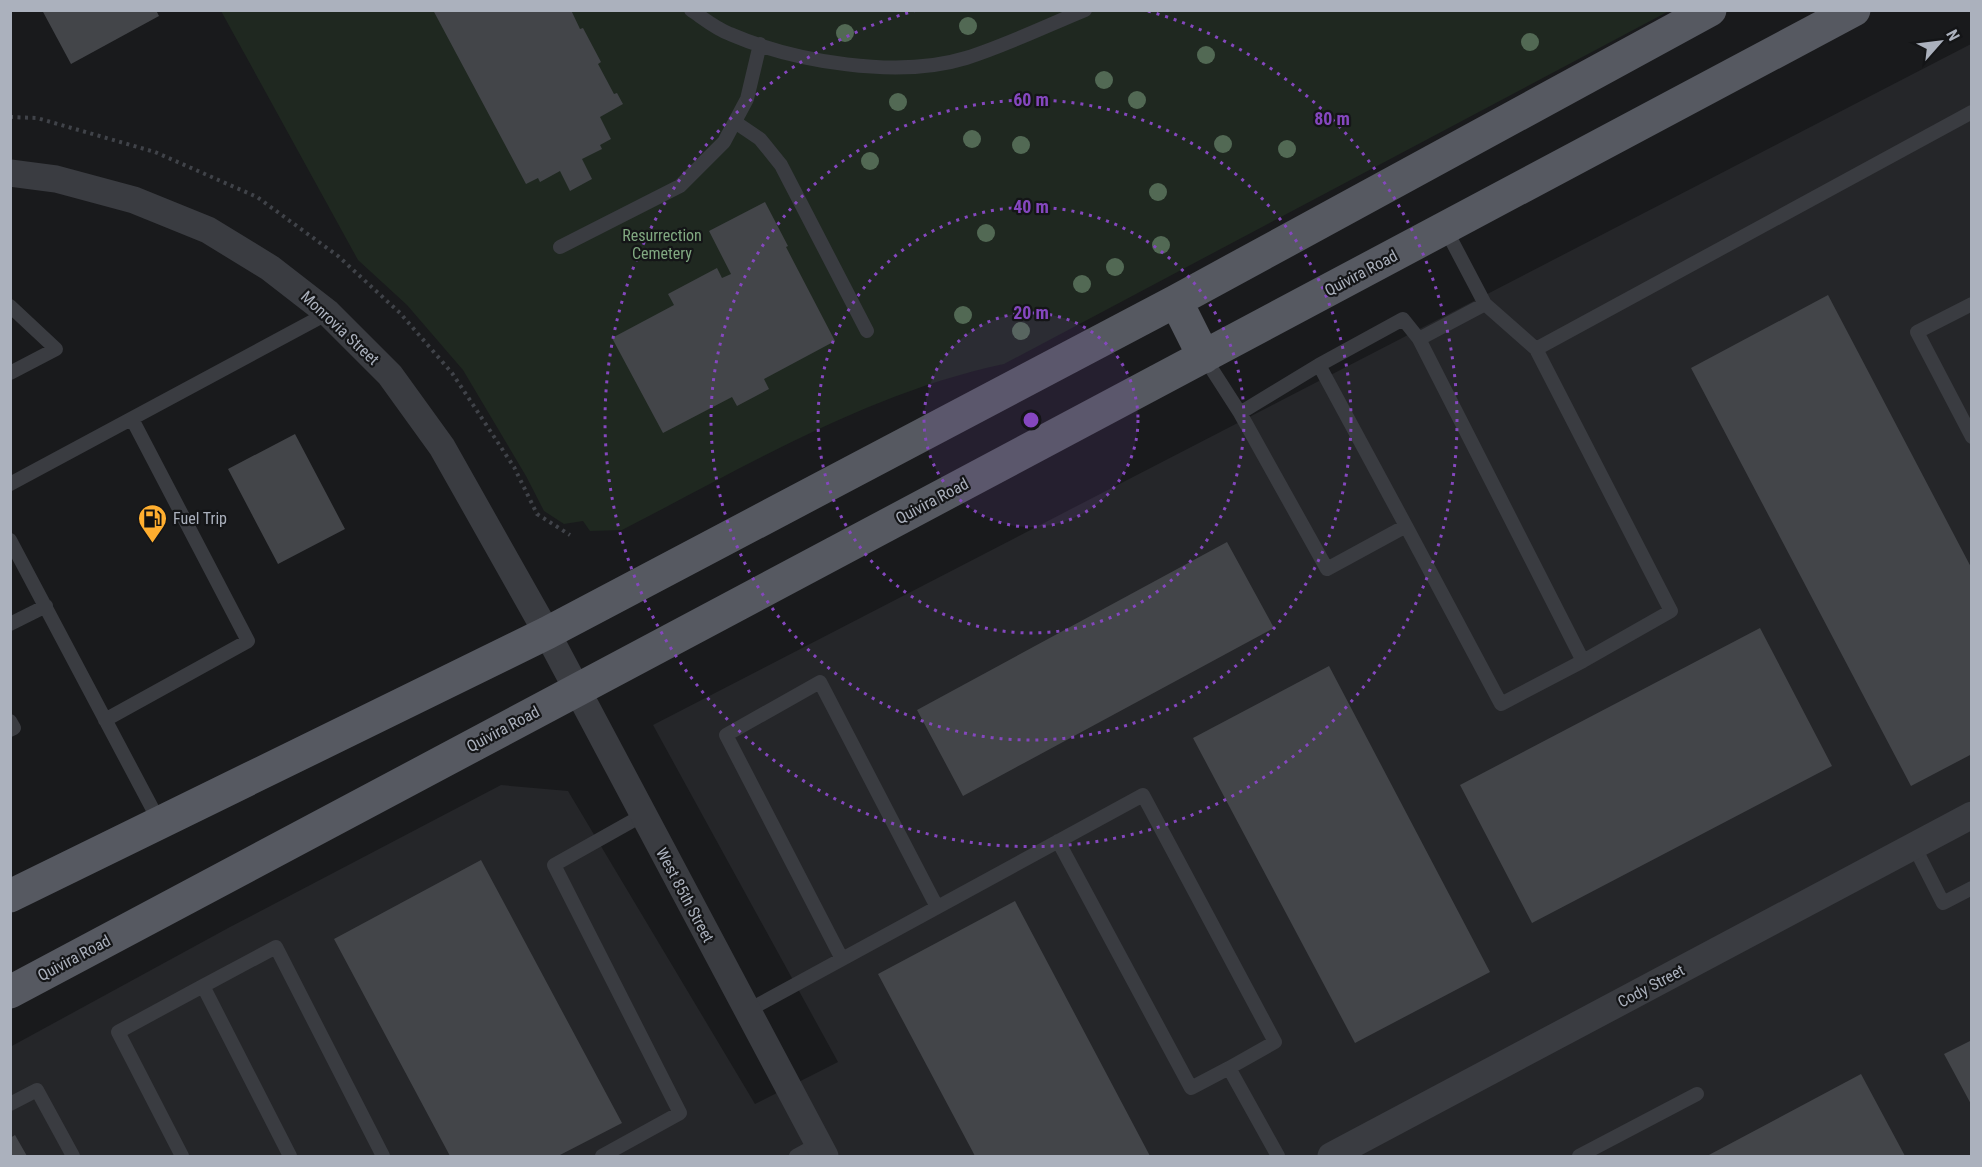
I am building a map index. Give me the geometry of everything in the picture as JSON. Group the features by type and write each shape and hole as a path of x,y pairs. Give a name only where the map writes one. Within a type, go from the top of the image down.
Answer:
{"main road":[{"path":"10,896 547,633 1176,301 1710,10"},
{"name":"Quivira Road","path":"10,992 1854,10"},
{"path":"1176,301 1204,357"}],"street":[{"name":"Monrovia Street","path":"10,173 56,180 134,200 208,230 270,268 328,313 390,375 442,447 547,633"},
{"name":"West 85th Street","path":"547,633 747,1011 813,1152"},
{"name":"Cody Street","path":"1331,1156 1971,815"}],"lane":[{"path":"691,10 729,34 792,54 853,66 908,69 965,58 1085,10"},
{"path":"560,247 680,186 724,142 747,99 760,44"},
{"path":"1536,349 1971,112"},
{"path":"735,122 760,139 781,165 867,331"},
{"path":"1319,365 1501,705 1671,611 1536,349 1485,304 1445,228"},
{"path":"1419,339 1485,304"},
{"path":"1971,304 1917,332 1971,437"},
{"path":"10,306 56,349 10,373"},
{"path":"10,484 328,313"},
{"path":"1240,413 1319,365 1403,319 1419,339 1583,661"},
{"path":"1204,357 1240,413 1327,569 1406,526"},
{"path":"105,720 248,641 132,419"},
{"path":"10,540 160,823"},
{"path":"10,624 46,606"},
{"path":"842,960 726,735 820,682 937,908"},
{"path":"10,721 14,728 10,730"},
{"path":"747,1011 842,960 1058,841 1143,795 1275,1042 1191,1088 1058,841"},
{"path":"602,1156 680,1113 554,865 643,815"},
{"path":"1914,846 1943,903 1971,888"},
{"path":"182,1156 118,1032 276,947 383,1156"},
{"path":"203,986 290,1156"},
{"path":"1229,1068 1278,1156"},
{"path":"10,1104 37,1090 73,1156"},
{"path":"1579,1156 1697,1094"}],"shaded area":[{"path":"1971,44 1971,1156 11,1156 10,1047 230,927 501,785 568,791 755,1104 838,1062 653,725"}],"green space":[{"name":"Resurrection Cemetery","path":"221,11 1669,11 1004,364 904,393 855,413 761,457 622,530 590,531 583,521 564,524 544,511 526,476 463,370 407,305 358,260"}],"building":[{"path":"42,10 156,10 159,16 71,64"},
{"path":"433,10 571,10 601,62 598,64 614,94 617,93 623,104 600,117 611,139 600,145 602,149 582,159 592,179 570,191 560,171 540,182 538,178 526,184"},
{"path":"765,202 835,341 764,379 769,389 737,406 732,397 663,433 612,338 674,305 668,294 717,268 722,278 731,274 709,231"},
{"path":"1828,295 1972,569 1972,754 1911,786 1691,368"},
{"path":"295,434 345,529 278,564 228,469"},
{"path":"1227,542 1274,628 963,796 917,710"},
{"path":"1760,628 1832,766 1532,923 1460,785"},
{"path":"1329,666 1490,972 1355,1043 1193,738"},
{"path":"481,860 622,1123 558,1156 450,1156 334,939"},
{"path":"1015,901 1150,1156 975,1156 878,974"},
{"path":"1972,1040 1972,1106 1944,1054"},
{"path":"1861,1074 1905,1156 1707,1156"},
{"path":"15,1135 27,1156 10,1156 10,1138"}],"place":[{"name":"Fuel Trip","path":"152,544"}]}
